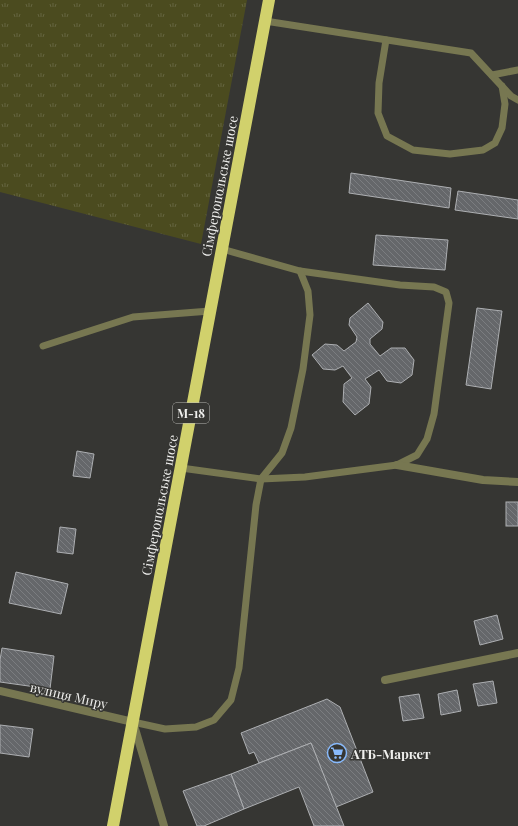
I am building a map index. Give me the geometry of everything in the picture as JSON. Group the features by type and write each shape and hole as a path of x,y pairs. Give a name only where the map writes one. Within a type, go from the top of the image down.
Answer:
{"highway":[{"name":"Сімферопольське шосе","path":"113,826 269,0"}],"street":[{"path":"397,465 483,480 518,482"},
{"path":"385,680 518,653"},
{"name":"вулиця Миру","path":"0,691 133,722"},
{"path":"133,722 164,826"}],"lane":[{"path":"265,22 471,53 511,96 518,100"},
{"path":"386,40 379,83 378,113 387,136 413,150 450,154 483,150 495,143 502,128 505,104 502,86"},
{"path":"492,75 518,70"},
{"path":"180,468 261,479 305,477 397,465 417,455 428,439 434,414 450,303 446,292 434,287 400,285 300,271 222,249"},
{"path":"133,722 166,729 196,727 214,720 231,700 239,668 256,505 261,479 282,453 291,428 303,369 310,315 308,291 300,271"},
{"path":"43,346 133,317 210,312"}],"green space":[{"path":"0,0 247,0 201,244 0,192"}],"building":[{"path":"351,173 451,188 449,208 349,193"},
{"path":"458,191 518,200 518,219 455,210"},
{"path":"376,235 448,240 445,270 373,265"},
{"path":"368,303 383,322 382,329 370,339 370,344 380,356 391,348 405,348 414,360 412,375 401,383 387,381 379,370 365,379 371,387 369,404 355,415 343,402 344,384 352,378 343,366 335,370 323,369 312,355 325,344 337,345 344,351 356,342 357,337 349,325 350,318"},
{"path":"477,308 502,311 491,389 466,385"},
{"path":"77,451 94,454 90,478 73,476"},
{"path":"506,502 518,502 518,526 506,526"},
{"path":"60,527 76,529 73,554 57,552"},
{"path":"16,572 68,584 61,614 9,603"},
{"path":"497,615 503,639 480,645 474,621"},
{"path":"2,648 54,656 50,689 0,682 0,660"},
{"path":"493,681 497,703 478,706 473,684"},
{"path":"457,690 461,711 441,715 438,694"},
{"path":"419,694 424,718 403,721 399,697"},
{"name":"АТБ-Маркет","path":"327,699 340,707 373,792 336,807 311,743 259,763 254,752 249,754 241,733"},
{"path":"0,725 33,729 29,757 0,753"},
{"path":"311,743 344,826 314,826 299,787 244,809 231,774"},
{"path":"231,774 244,809 204,826 197,826 183,791"}],"place":[{"name":"АТБ-Маркет","path":"337,753"}]}
